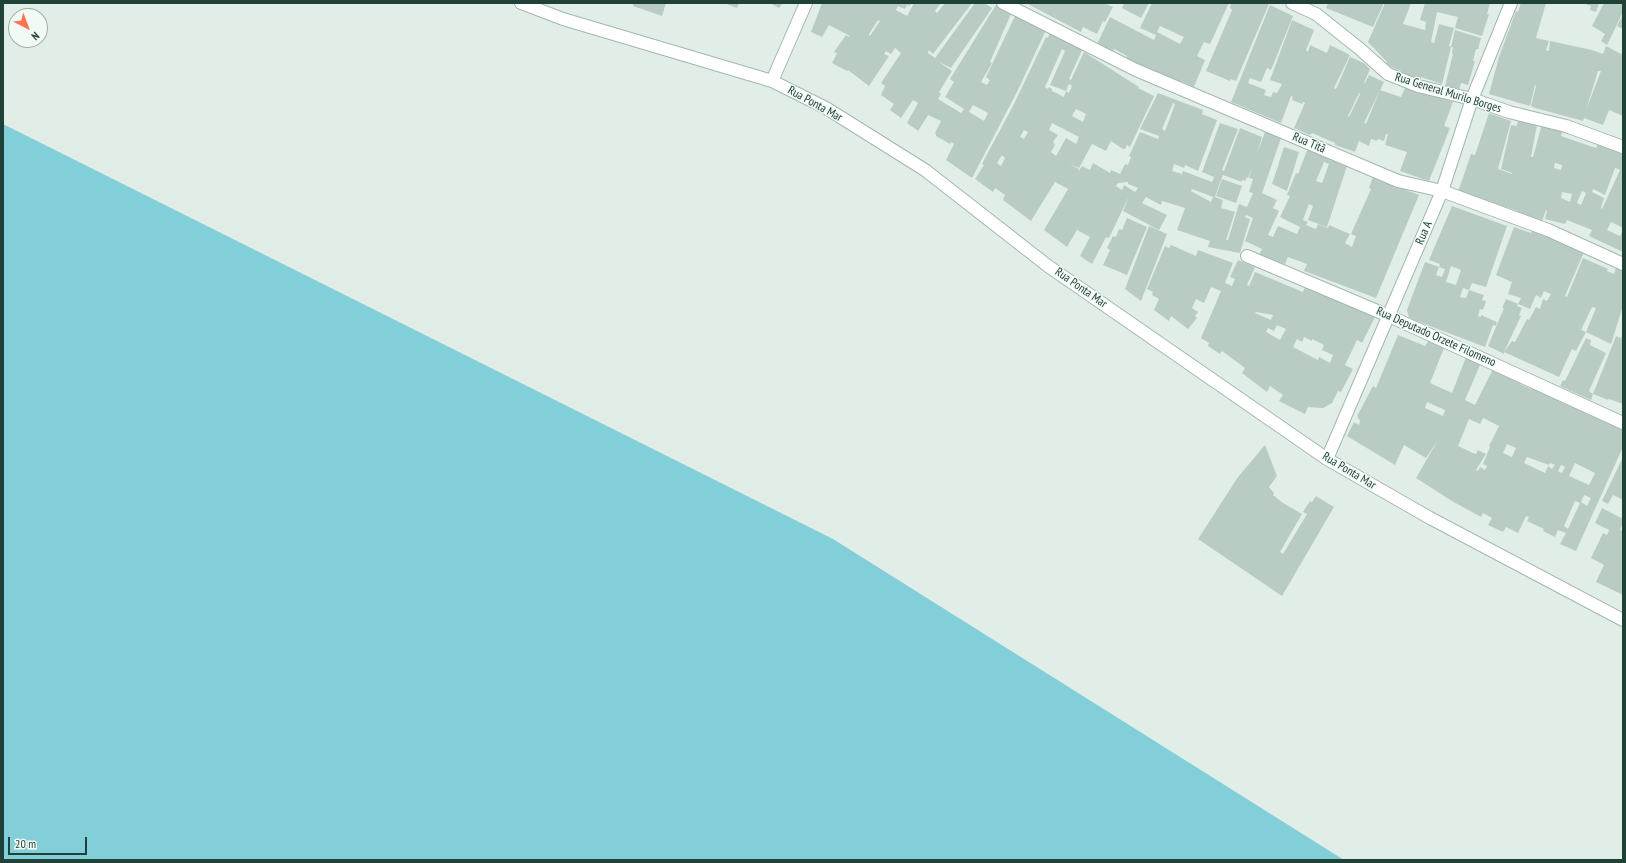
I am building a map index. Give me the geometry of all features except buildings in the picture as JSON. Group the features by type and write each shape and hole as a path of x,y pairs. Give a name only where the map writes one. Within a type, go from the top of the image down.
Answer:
{"street":[{"name":"Rua Ponta Mar","path":"521,3 563,19 772,81 826,108 925,170 1048,266 1327,459 1430,518 1623,620"},
{"path":"772,81 806,3"},
{"name":"Rua Titã","path":"1003,3 1136,70 1398,181 1442,191 1548,230 1623,264"},
{"name":"Rua General Murilo Borges","path":"1292,3 1316,14 1360,49 1388,74 1418,86 1472,99 1509,112 1566,126 1623,147"},
{"name":"Rua A","path":"1327,459 1442,191 1472,99 1511,3"},
{"name":"Rua Deputado Orzete Filomeno","path":"1247,256 1389,316 1623,423"}],"water":[{"path":"3,124 833,539 1344,860 3,860"}]}
